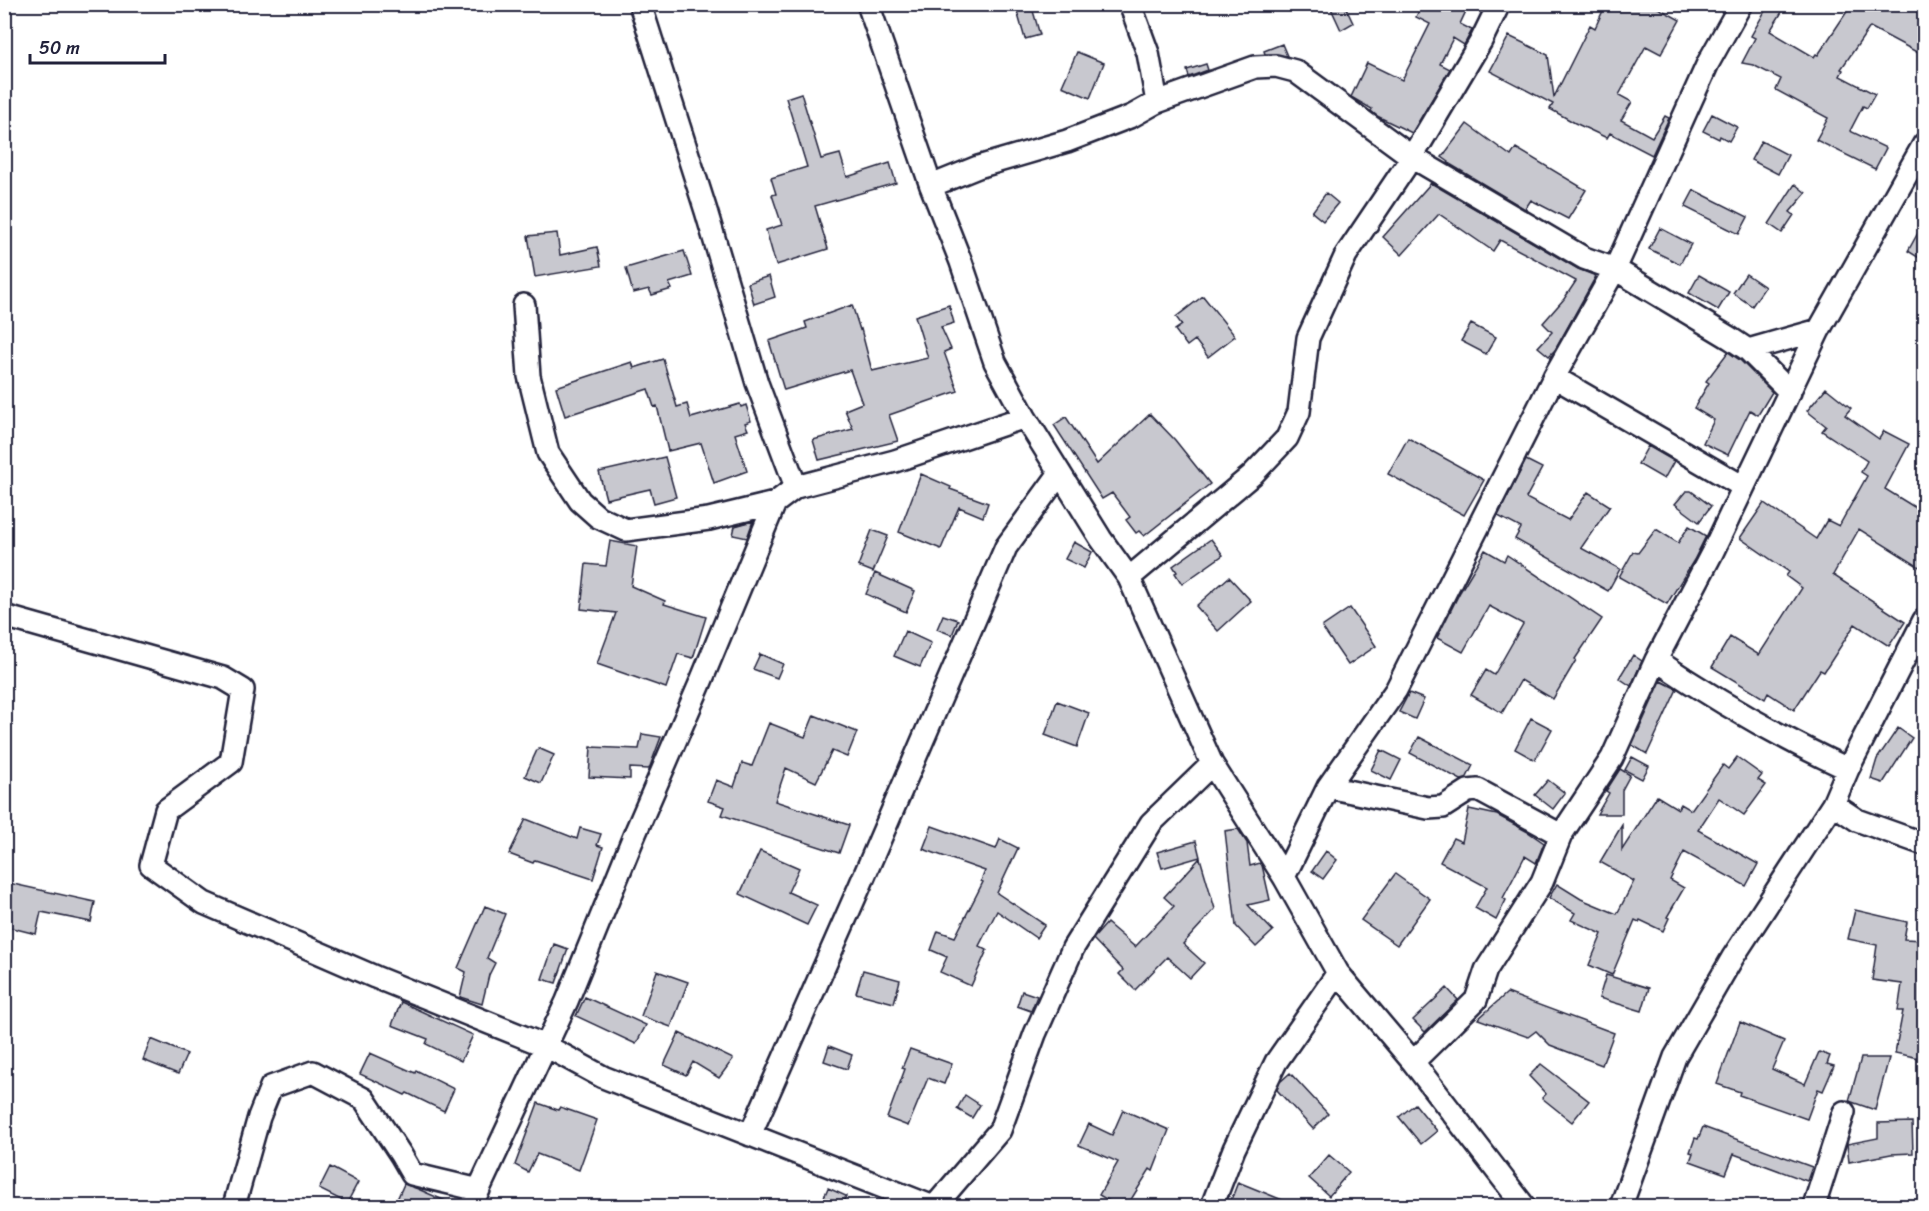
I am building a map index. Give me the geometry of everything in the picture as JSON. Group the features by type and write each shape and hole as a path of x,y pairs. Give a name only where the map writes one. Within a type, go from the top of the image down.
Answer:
{"street":[{"path":"640,4 706,211 757,383 796,487"},
{"path":"868,4 995,362 1025,417 1101,539 1129,578 1212,764 1284,877 1338,973 1413,1062 1514,1202"},
{"path":"1130,4 1148,53 1157,102"},
{"path":"1129,578 1252,475 1287,438 1299,412 1308,338 1346,255 1412,157 1481,41 1499,4"},
{"path":"1284,877 1328,787 1396,690 1554,376 1615,269 1708,63 1741,4"},
{"path":"931,186 978,167 1067,141 1132,116 1157,102 1255,67 1276,66 1295,71 1412,157 1584,258 1615,269 1748,350 1790,392"},
{"path":"1413,1062 1476,1000 1485,970 1542,882 1561,835 1611,758 1656,660 1712,553 1742,486 1819,330 1924,144"},
{"path":"524,304 528,376 548,453 580,501 598,517 626,530 709,519 775,503 796,487 895,461 1025,417"},
{"path":"1748,350 1819,330"},
{"path":"1554,376 1742,486"},
{"path":"750,1135 1006,547 1060,473"},
{"path":"234,1206 259,1117 271,1086 313,1072 364,1099 412,1174 475,1198 546,1047 775,503"},
{"path":"4,616 223,678 243,690 231,762 166,810 151,865 204,903 375,977 546,1047 603,1077 933,1206 1000,1130 1035,1034 1079,939 1151,823 1212,764"},
{"path":"1621,1206 1675,1057 1733,957 1833,804 1848,769 1924,620"},
{"path":"1656,660 1708,695 1799,746 1848,769"},
{"path":"1328,787 1428,808 1443,807 1468,791 1478,790 1561,835"},
{"path":"1833,804 1857,820 1924,844"},
{"path":"1212,1206 1234,1149 1276,1062 1338,973"},
{"path":"1814,1206 1844,1112"}],"building":[{"path":"1015,4 1031,4 1040,35 1025,39"},
{"path":"1329,4 1344,4 1353,23 1341,30"},
{"path":"1422,4 1451,4 1466,11 1460,24 1472,30 1464,45 1453,38 1440,64 1450,69 1412,133 1377,116 1371,111 1372,109 1351,97 1367,63 1402,80 1430,24 1416,17"},
{"path":"1606,4 1651,4 1680,20 1661,54 1646,46 1619,95 1632,102 1621,120 1652,137 1665,116 1669,118 1652,155 1610,133 1607,138 1575,123 1550,109 1553,104 1490,71 1509,36 1548,55 1554,97 1590,25 1595,28"},
{"path":"1769,4 1787,4 1770,31 1814,57 1818,55 1852,4 1924,4 1924,56 1870,27 1841,69 1843,70 1840,76 1875,94 1867,108 1863,106 1850,131 1886,148 1875,169 1816,140 1828,118 1776,90 1781,79 1753,65 1742,63 1755,38 1751,36"},
{"path":"1282,44 1287,56 1265,54 1264,51"},
{"path":"1077,52 1104,63 1090,98 1062,86"},
{"path":"1206,64 1208,70 1189,77 1187,70"},
{"path":"801,93 821,159 840,154 847,177 890,163 896,183 815,206 828,249 776,265 766,230 782,225 772,195 776,194 771,178 807,167 786,98"},
{"path":"1712,114 1737,127 1729,141 1703,131"},
{"path":"1467,124 1511,156 1516,148 1586,190 1568,219 1531,200 1525,209 1448,163 1442,157"},
{"path":"1761,141 1788,155 1778,174 1751,160"},
{"path":"1431,183 1578,269 1596,276 1555,350 1549,356 1538,347 1552,332 1543,323 1576,281 1500,240 1493,251 1439,214 1402,255 1383,237"},
{"path":"1795,184 1806,193 1790,212 1794,215 1782,233 1769,224"},
{"path":"1694,190 1748,217 1739,234 1685,207"},
{"path":"1326,193 1338,203 1323,221 1312,212"},
{"path":"1924,222 1924,261 1908,251"},
{"path":"1660,228 1691,244 1680,264 1649,249"},
{"path":"557,233 560,255 597,247 601,266 535,277 528,236"},
{"path":"684,251 692,276 669,283 672,289 652,295 649,289 633,293 626,268"},
{"path":"1746,274 1765,287 1752,306 1733,293"},
{"path":"1699,275 1729,292 1718,310 1689,293"},
{"path":"769,276 775,297 754,304 748,283"},
{"path":"1203,296 1235,336 1208,357 1195,340 1187,346 1175,330 1182,325 1176,317"},
{"path":"852,305 872,371 928,358 915,316 949,305 954,323 941,327 951,349 944,352 958,391 889,415 898,441 819,460 813,440 853,429 845,410 862,403 850,370 784,390 769,341 807,328 805,322"},
{"path":"1471,324 1496,337 1486,354 1461,341"},
{"path":"1728,352 1741,361 1772,392 1758,415 1750,410 1728,455 1703,443 1714,420 1694,408 1709,383 1706,381"},
{"path":"663,359 677,407 687,404 691,418 740,404 741,407 746,405 751,421 745,423 748,430 735,434 747,471 714,483 701,443 668,451 657,406 654,407 648,389 565,416 556,387 632,362 634,368"},
{"path":"1826,388 1851,408 1845,415 1879,439 1884,431 1909,444 1885,489 1924,513 1924,570 1859,529 1833,575 1905,622 1889,646 1855,624 1824,672 1820,670 1794,710 1768,693 1765,699 1712,667 1730,637 1759,655 1802,588 1786,576 1789,572 1740,538 1764,503 1816,539 1827,520 1839,526 1867,476 1861,472 1867,461 1822,431 1826,426 1807,411"},
{"path":"1150,414 1175,440 1210,484 1144,536 1139,531 1136,533 1126,520 1130,517 1112,493 1102,499 1054,425 1066,417 1097,464"},
{"path":"1408,438 1484,480 1464,515 1388,474"},
{"path":"1648,446 1674,461 1664,479 1638,464"},
{"path":"665,457 676,497 654,503 650,489 606,499 599,472"},
{"path":"1526,460 1542,468 1526,498 1568,520 1588,492 1610,506 1581,548 1620,569 1608,591 1515,539 1521,528 1498,516"},
{"path":"921,474 951,487 950,489 988,503 983,517 959,507 941,549 899,532"},
{"path":"1686,491 1691,491 1711,506 1699,522 1675,504"},
{"path":"753,521 747,538 733,535 735,526"},
{"path":"1689,526 1706,536 1667,604 1619,577 1633,552 1638,553 1656,529 1678,543"},
{"path":"872,530 888,536 873,572 858,566"},
{"path":"1211,539 1223,555 1182,584 1173,566"},
{"path":"610,541 637,546 631,586 665,601 664,604 706,617 693,658 678,654 666,688 597,664 616,613 581,609 586,564 606,566"},
{"path":"1074,542 1092,552 1084,568 1065,559"},
{"path":"1485,550 1504,561 1507,555 1602,619 1575,659 1553,699 1521,680 1502,713 1471,695 1486,670 1494,675 1523,624 1489,606 1463,652 1437,638 1460,592"},
{"path":"875,573 915,591 906,612 866,594"},
{"path":"1229,577 1251,601 1218,631 1196,606"},
{"path":"1350,608 1376,646 1348,665 1322,627"},
{"path":"943,615 958,620 952,635 937,629"},
{"path":"905,631 931,643 920,667 894,656"},
{"path":"760,654 783,664 777,678 753,669"},
{"path":"1633,655 1642,661 1631,686 1619,678"},
{"path":"1661,681 1677,689 1647,754 1632,745"},
{"path":"1409,693 1424,699 1415,719 1399,712"},
{"path":"1057,701 1089,713 1077,747 1045,735"},
{"path":"814,715 857,732 847,757 832,751 816,782 786,768 775,801 849,825 839,853 722,815 725,807 708,801 716,780 734,787 742,763 752,766 769,723 805,737"},
{"path":"1531,718 1552,729 1535,760 1515,749"},
{"path":"1898,728 1912,738 1883,783 1871,779 1877,759"},
{"path":"642,734 661,737 649,769 630,768 630,779 589,777 591,747 639,749"},
{"path":"1419,737 1473,765 1466,779 1461,780 1410,753"},
{"path":"538,748 554,755 541,783 525,776"},
{"path":"1381,750 1401,760 1391,780 1371,770"},
{"path":"1632,757 1649,766 1642,779 1625,770"},
{"path":"1737,757 1762,775 1758,780 1766,785 1744,815 1719,798 1698,830 1758,864 1746,886 1684,852 1670,880 1684,888 1667,917 1669,918 1663,931 1640,920 1639,922 1635,920 1612,975 1589,965 1602,934 1571,920 1575,913 1549,898 1557,884 1581,899 1617,914 1634,881 1600,862 1622,825 1622,850 1657,796 1678,809 1681,804 1691,810 1723,765 1728,769"},
{"path":"1620,769 1630,775 1622,790 1622,814 1597,814 1609,793 1606,791"},
{"path":"1548,780 1565,793 1553,809 1535,795"},
{"path":"1469,809 1497,815 1544,843 1536,863 1525,856 1503,898 1506,900 1496,920 1475,908 1487,887 1440,862 1453,838 1462,842"},
{"path":"526,819 577,839 580,828 601,834 597,845 603,847 593,879 509,854"},
{"path":"932,826 996,849 1000,839 1018,848 997,893 1045,925 1036,938 997,911 979,946 987,950 971,986 940,972 947,957 931,950 938,931 955,937 983,882 981,881 985,871 923,849"},
{"path":"1238,829 1247,843 1250,866 1260,863 1262,865 1270,900 1248,905 1273,931 1256,947 1236,926 1225,831"},
{"path":"1196,841 1200,857 1162,868 1157,852"},
{"path":"760,851 799,868 788,892 817,905 807,925 740,894"},
{"path":"1326,851 1337,860 1323,879 1312,871"},
{"path":"1200,858 1215,909 1183,944 1204,963 1190,978 1167,957 1135,990 1119,974 1123,970 1093,939 1107,923 1135,947 1174,906 1164,897"},
{"path":"1395,874 1430,899 1397,945 1361,920"},
{"path":"4,882 95,902 91,922 41,912 36,934 4,926"},
{"path":"485,906 505,914 487,958 495,963 489,975 482,1004 460,997 466,972 458,968"},
{"path":"1855,910 1907,922 1904,939 1924,940 1924,1059 1895,1053 1903,1011 1898,1011 1902,984 1872,980 1877,945 1848,939"},
{"path":"554,944 568,949 556,983 542,979"},
{"path":"863,970 900,980 894,1003 856,993"},
{"path":"657,971 688,982 671,1027 641,1016"},
{"path":"1606,975 1649,988 1642,1011 1599,998"},
{"path":"1447,988 1458,1000 1425,1032 1413,1020"},
{"path":"1022,991 1037,996 1031,1011 1017,1006"},
{"path":"1507,993 1614,1033 1602,1065 1550,1045 1536,1031 1528,1037 1478,1019"},
{"path":"585,997 646,1025 636,1044 576,1016"},
{"path":"401,1002 473,1035 461,1061 426,1044 428,1039 392,1025"},
{"path":"1740,1022 1784,1041 1772,1069 1805,1084 1819,1052 1830,1056 1827,1064 1834,1066 1823,1091 1818,1089 1807,1119 1739,1095 1740,1092 1717,1084"},
{"path":"679,1033 733,1059 719,1078 693,1062 686,1075 664,1065"},
{"path":"151,1039 187,1054 178,1074 143,1060"},
{"path":"829,1046 852,1055 847,1069 824,1061"},
{"path":"910,1049 952,1064 944,1084 928,1078 908,1126 887,1118"},
{"path":"370,1053 415,1073 416,1070 454,1089 444,1111 360,1074"},
{"path":"1861,1058 1889,1058 1875,1110 1849,1101"},
{"path":"1541,1064 1589,1101 1572,1122 1542,1098 1546,1094 1529,1076"},
{"path":"1290,1073 1328,1114 1313,1129 1277,1090 1280,1082"},
{"path":"965,1095 980,1105 972,1118 957,1109"},
{"path":"538,1103 558,1110 560,1107 597,1120 579,1170 537,1154 528,1172 515,1165"},
{"path":"1415,1104 1437,1131 1421,1144 1399,1117"},
{"path":"1123,1110 1169,1130 1153,1171 1150,1169 1127,1206 1118,1206 1099,1195 1118,1162 1079,1145 1089,1124 1112,1135"},
{"path":"1912,1122 1913,1153 1891,1154 1849,1162 1847,1144 1878,1138 1878,1123"},
{"path":"1703,1127 1812,1167 1807,1181 1734,1154 1726,1174 1690,1161 1693,1153 1690,1152 1695,1138 1698,1139"},
{"path":"1329,1155 1349,1172 1329,1196 1309,1178"},
{"path":"330,1167 358,1182 347,1203 319,1189"},
{"path":"1238,1182 1297,1206 1240,1206 1230,1203"},
{"path":"404,1184 418,1189 457,1206 394,1206"},
{"path":"828,1188 846,1196 841,1206 820,1206"}]}
